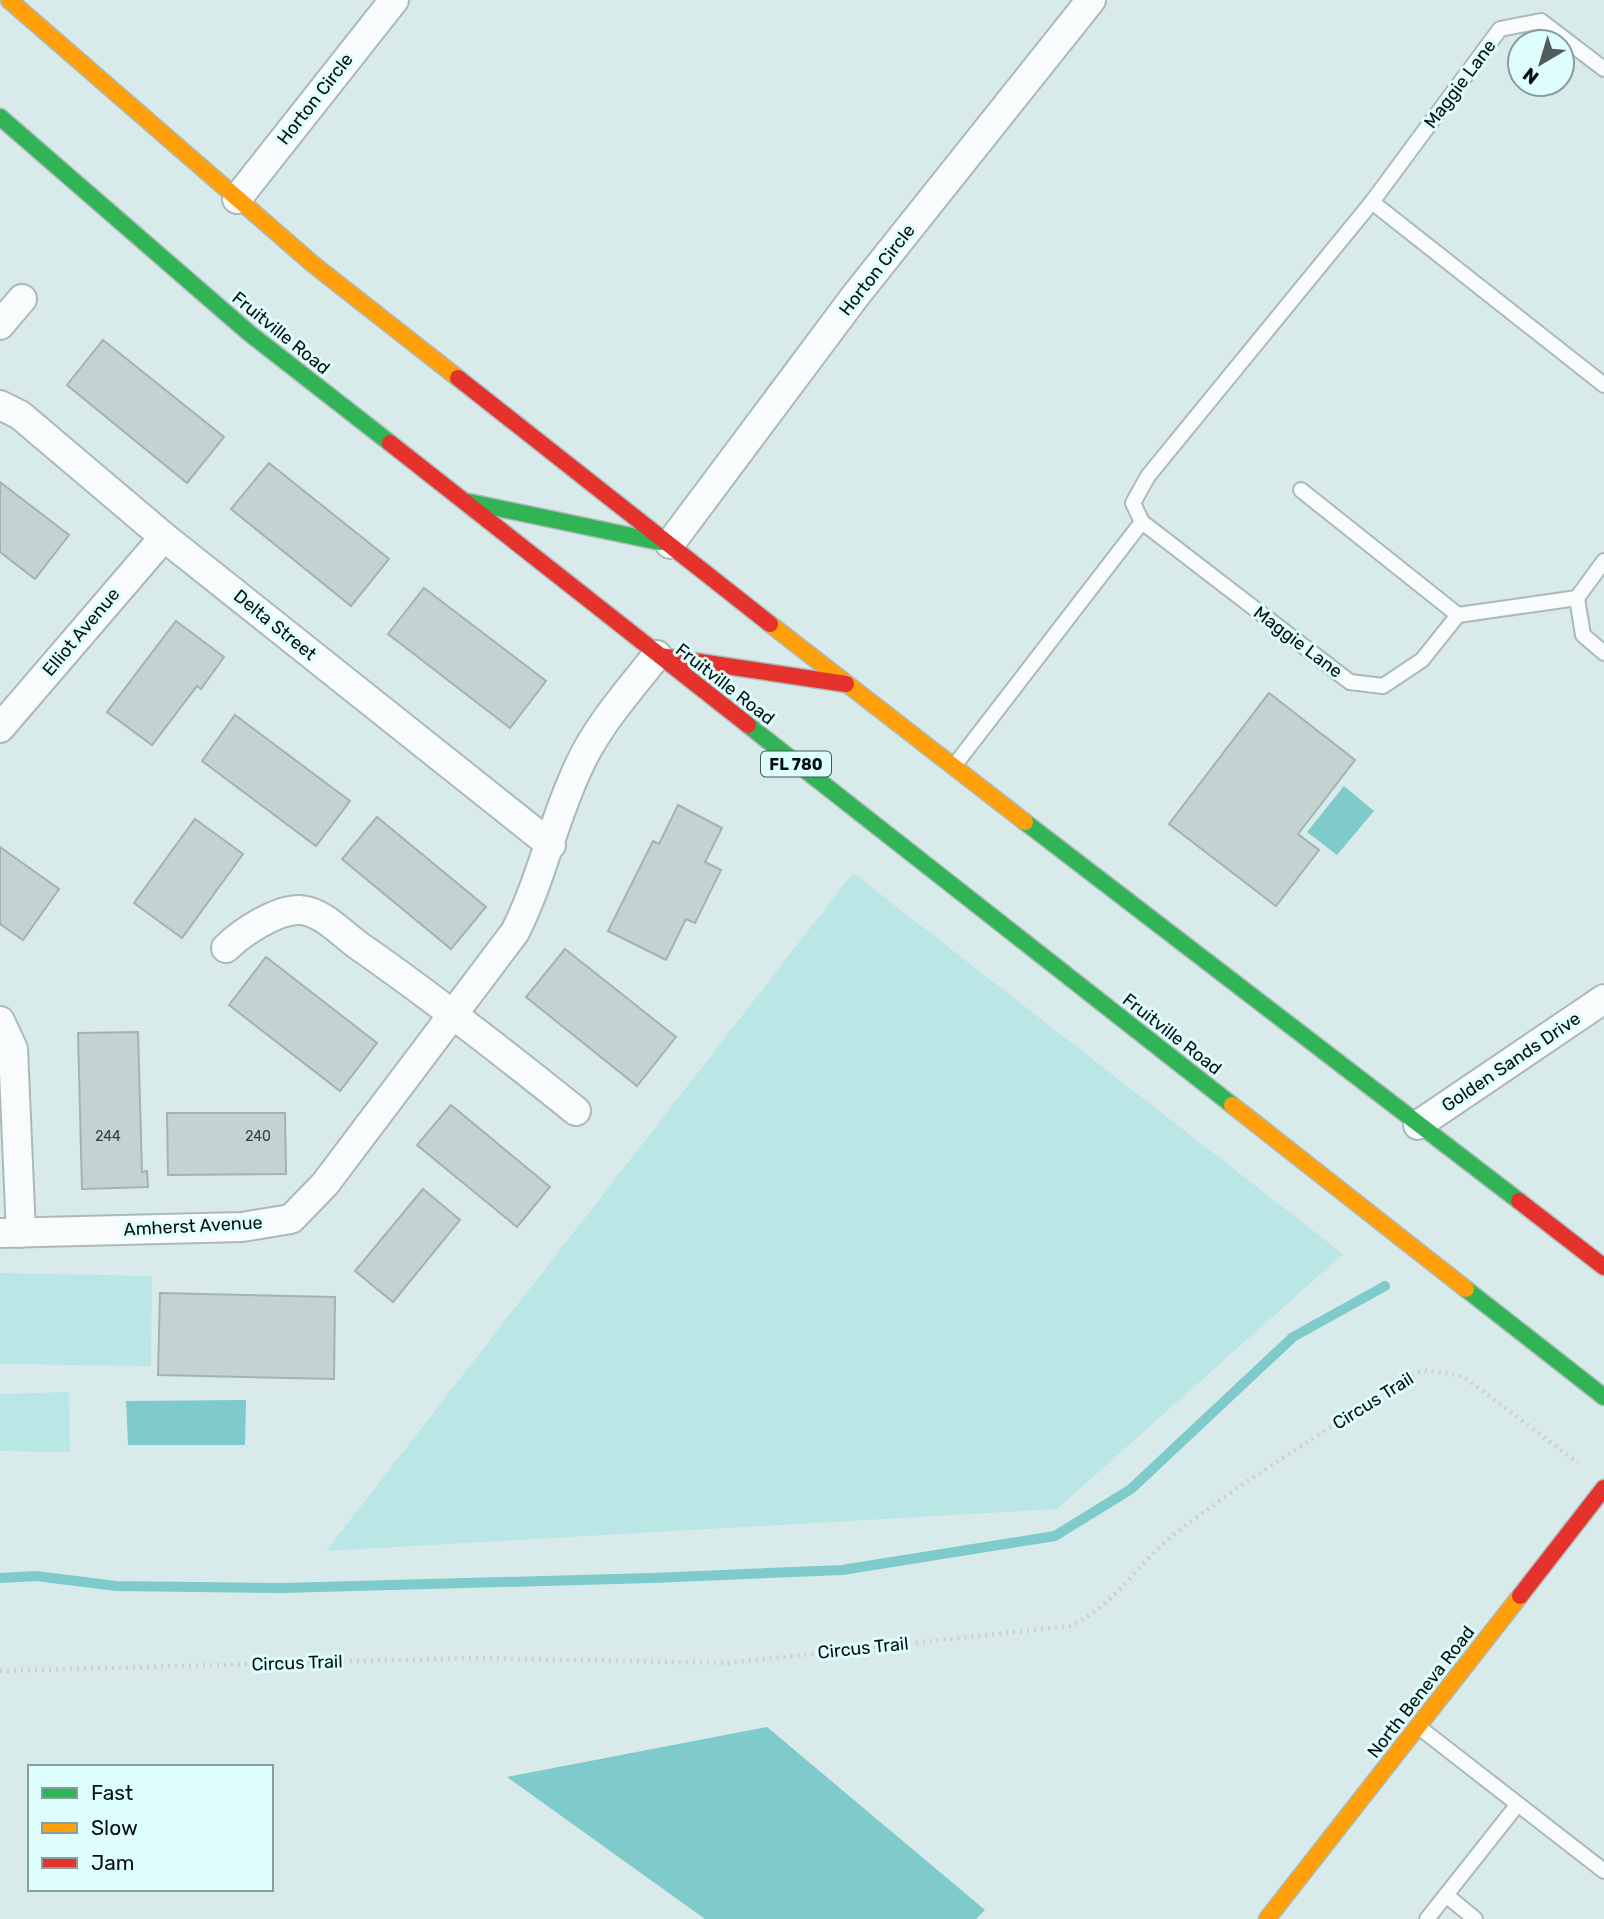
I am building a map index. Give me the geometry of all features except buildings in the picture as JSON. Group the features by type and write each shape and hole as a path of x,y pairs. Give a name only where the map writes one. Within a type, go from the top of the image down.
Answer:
{"main road":[{"path":"9,0 314,265 953,767 1604,1267"},
{"name":"Fruitville Road","path":"0,117 249,333 1604,1397"},
{"path":"460,500 670,544"},
{"path":"657,655 848,684"},
{"name":"North Beneva Road","path":"1267,1919 1604,1488"}],"street":[{"name":"Horton Circle","path":"237,199 394,0"},
{"name":"Horton Circle","path":"670,544 856,295 1091,0"},
{"path":"0,325 22,299"},
{"name":"Delta Street","path":"0,405 20,415 164,537 551,845"},
{"name":"Elliot Avenue","path":"0,728 164,537"},
{"name":"Amherst Avenue","path":"10,1233 242,1227 291,1219 325,1184 515,932 530,902 579,765 622,700 657,655"},
{"path":"226,948 241,932 266,920 300,910 331,923 454,1013 576,1111"},
{"name":"Golden Sands Drive","path":"1418,1125 1604,999"},
{"path":"0,1021 13,1049 10,1233"}],"lane":[{"name":"Maggie Lane","path":"1458,615 1422,660 1384,686 1350,682 1142,522 1133,503 1149,477 1372,202 1500,29 1541,21 1604,69"},
{"path":"1372,202 1604,385"},
{"path":"1301,490 1458,615 1577,598"},
{"path":"953,767 1142,522"},
{"path":"1604,561 1577,598 1583,635 1604,653"},
{"path":"1417,1726 1604,1871"},
{"path":"1427,1919 1518,1804"},
{"path":"1446,1895 1475,1919"}],"path":[{"name":"Circus Trail","path":"0,1671 472,1658 728,1663 1070,1626 1091,1616 1112,1599 1176,1532 1407,1377 1424,1370 1463,1376 1582,1465"}],"shaded area":[{"path":"1344,786 1374,811 1337,855 1307,832"},
{"path":"853,873 1343,1254 1057,1509 326,1551"},
{"path":"0,1273 152,1276 151,1366 0,1364"},
{"path":"69,1392 70,1452 0,1451 0,1394"},
{"path":"246,1400 245,1445 128,1445 126,1401"},
{"path":"767,1727 985,1910 976,1919 705,1919 507,1777"}],"waterway":[{"path":"0,1578 36,1576 116,1586 282,1588 652,1578 842,1570 1055,1536 1131,1489 1293,1337 1385,1286"}],"traffic: fast":[{"path":"0,117 249,333 390,443"},
{"path":"469,502 660,542"},
{"path":"748,725 1232,1105"},
{"path":"1025,822 1519,1201"},
{"path":"1466,1289 1604,1397"}],"traffic: slow":[{"path":"9,0 314,265 458,378"},
{"path":"770,624 1025,822"},
{"path":"1232,1105 1466,1289"},
{"path":"1267,1919 1520,1596"}],"traffic: jam":[{"path":"458,378 770,624"},
{"path":"390,443 748,725"},
{"path":"660,656 846,684"},
{"path":"1519,1201 1604,1267"},
{"path":"1520,1596 1604,1488"}]}
